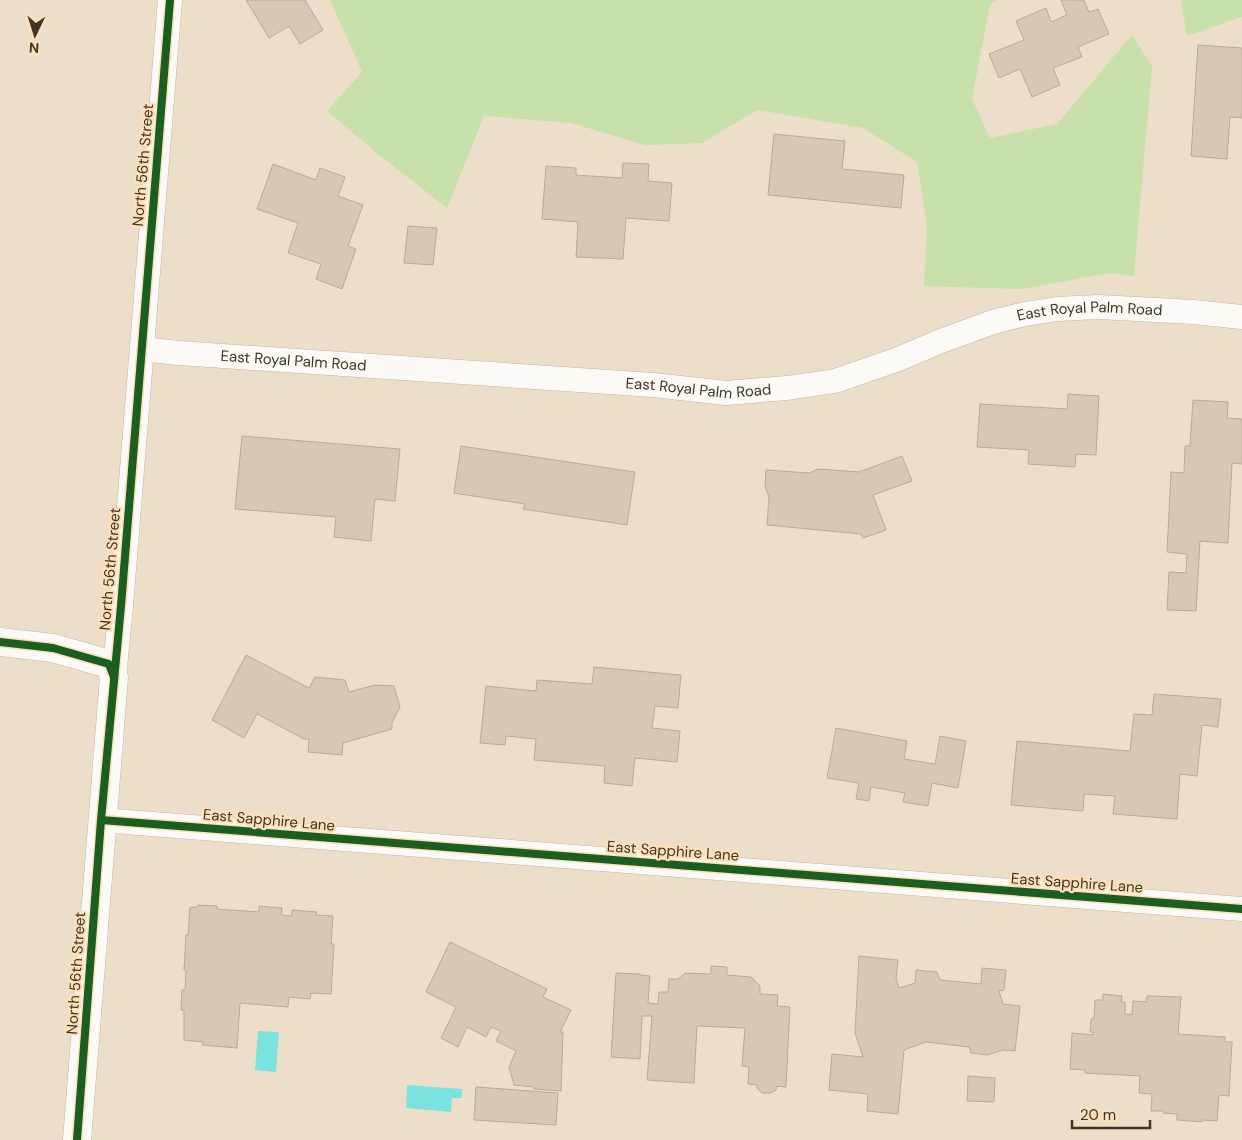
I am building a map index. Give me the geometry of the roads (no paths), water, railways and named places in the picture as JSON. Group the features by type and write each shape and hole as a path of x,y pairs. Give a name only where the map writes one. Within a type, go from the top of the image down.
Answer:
{"street":[{"name":"North 56th Street","path":"77,1140 101,820 122,596 170,0"},
{"name":"East Royal Palm Road","path":"142,349 189,354 644,384 726,393 787,388 835,381 896,360 993,322 1041,312 1098,307 1194,312 1242,317"},
{"path":"0,642 53,648 84,655 110,664 114,677"},
{"name":"East Sapphire Lane","path":"101,820 1242,909"}],"water":[{"path":"258,1031 279,1032 276,1072 255,1070"},
{"path":"407,1085 462,1089 462,1098 452,1098 451,1112 406,1108"}]}
